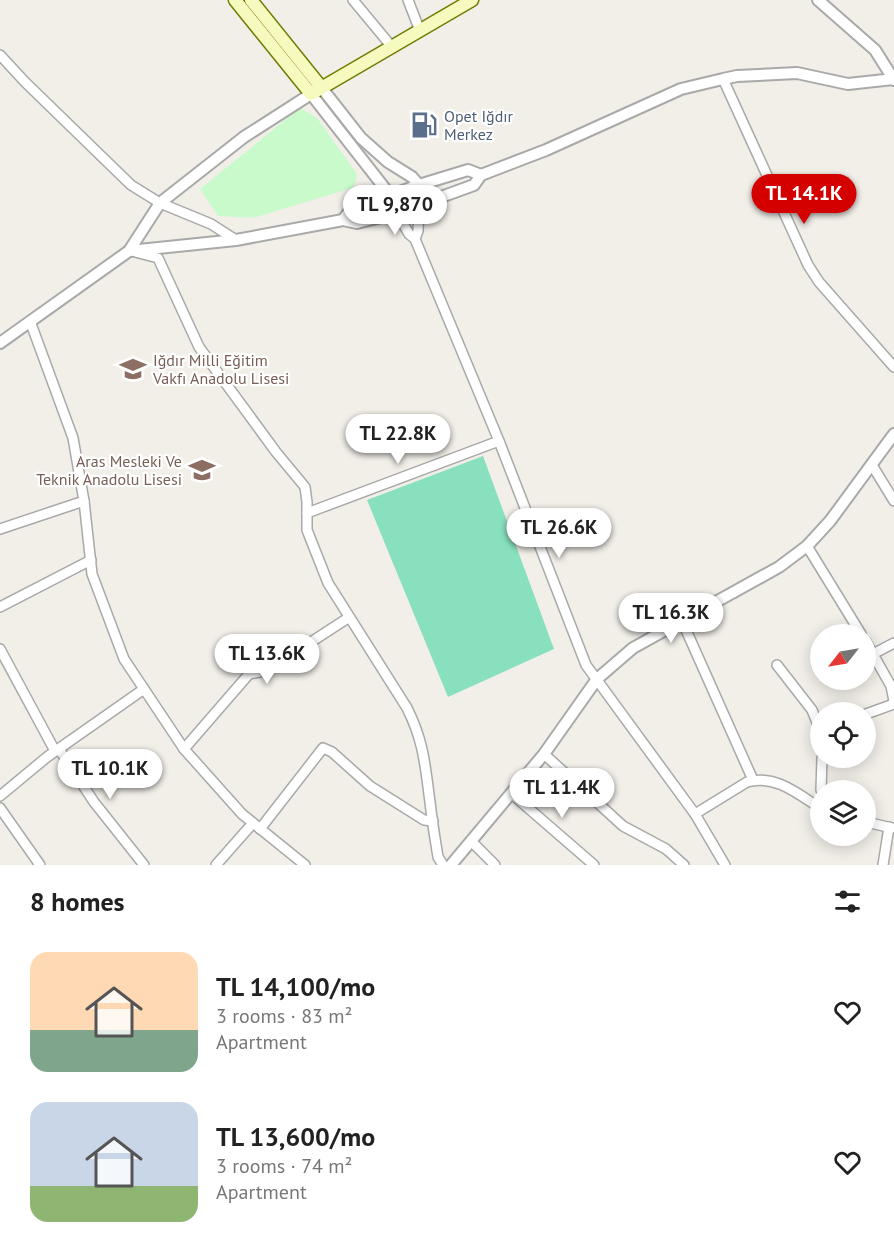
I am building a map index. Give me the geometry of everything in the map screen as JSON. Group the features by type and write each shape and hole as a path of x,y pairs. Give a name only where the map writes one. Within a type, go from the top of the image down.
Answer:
{"main road":[{"path":"234,0 316,90"},
{"path":"251,0 316,90"},
{"path":"316,90 470,1"}],"street":[{"path":"353,0 392,47"},
{"path":"408,0 420,31"},
{"path":"129,251 236,240 343,220 357,223 397,213 474,185 482,175 546,150 681,89 723,79 797,73 848,84 894,79 875,50 818,0"},
{"path":"0,55 131,185 160,203 211,224 236,240"},
{"path":"723,79 808,265 819,282 894,367"},
{"path":"316,90 361,138 388,162 412,177 419,185 418,231 415,239"},
{"path":"316,90 390,195 397,213 409,234 415,239 499,441 586,665 694,814 725,865"},
{"path":"0,343 129,251 160,203 244,137 316,90"},
{"path":"343,220 351,209 419,185 468,170 482,175"},
{"path":"129,251 158,258 199,347 305,488 307,530 328,583 416,726 427,768 438,857 443,865"},
{"path":"30,321 73,438 84,501 92,574 124,659 184,749 242,814 305,865"},
{"path":"451,865 544,754 597,679 633,648 779,567 807,546 830,521 894,434"},
{"path":"307,513 499,441"},
{"path":"872,465 894,501"},
{"path":"0,529 84,501"},
{"path":"807,546 855,624"},
{"path":"0,607 91,560"},
{"path":"184,749 249,674 271,668 348,618"},
{"path":"682,621 753,780"},
{"path":"876,652 894,643"},
{"path":"0,649 57,750 94,802 144,865"},
{"path":"876,659 891,686 894,702 876,710"},
{"path":"777,665 810,707"},
{"path":"0,796 57,750 144,689"},
{"path":"216,865 257,826 323,748 332,752 370,786 424,820 433,821"},
{"path":"544,754 623,826 666,849 684,865"},
{"path":"694,814 753,780 776,782 810,801"},
{"path":"512,794 594,865"},
{"path":"0,808 40,865"},
{"path":"876,824 891,828 883,865"},
{"path":"472,842 495,865"}],"green space":[{"path":"300,108 317,118 357,174 352,188 253,218 218,216 200,189"},
{"path":"483,456 554,649 448,697 367,500"}],"place":[{"name":"Opet Iğdır Merkez","path":"424,125"},
{"name":"Iğdır Milli Eğitim Vakfı Anadolu Lisesi","path":"133,369"},
{"name":"Aras Mesleki Ve Teknik Anadolu Lisesi","path":"202,470"}]}
